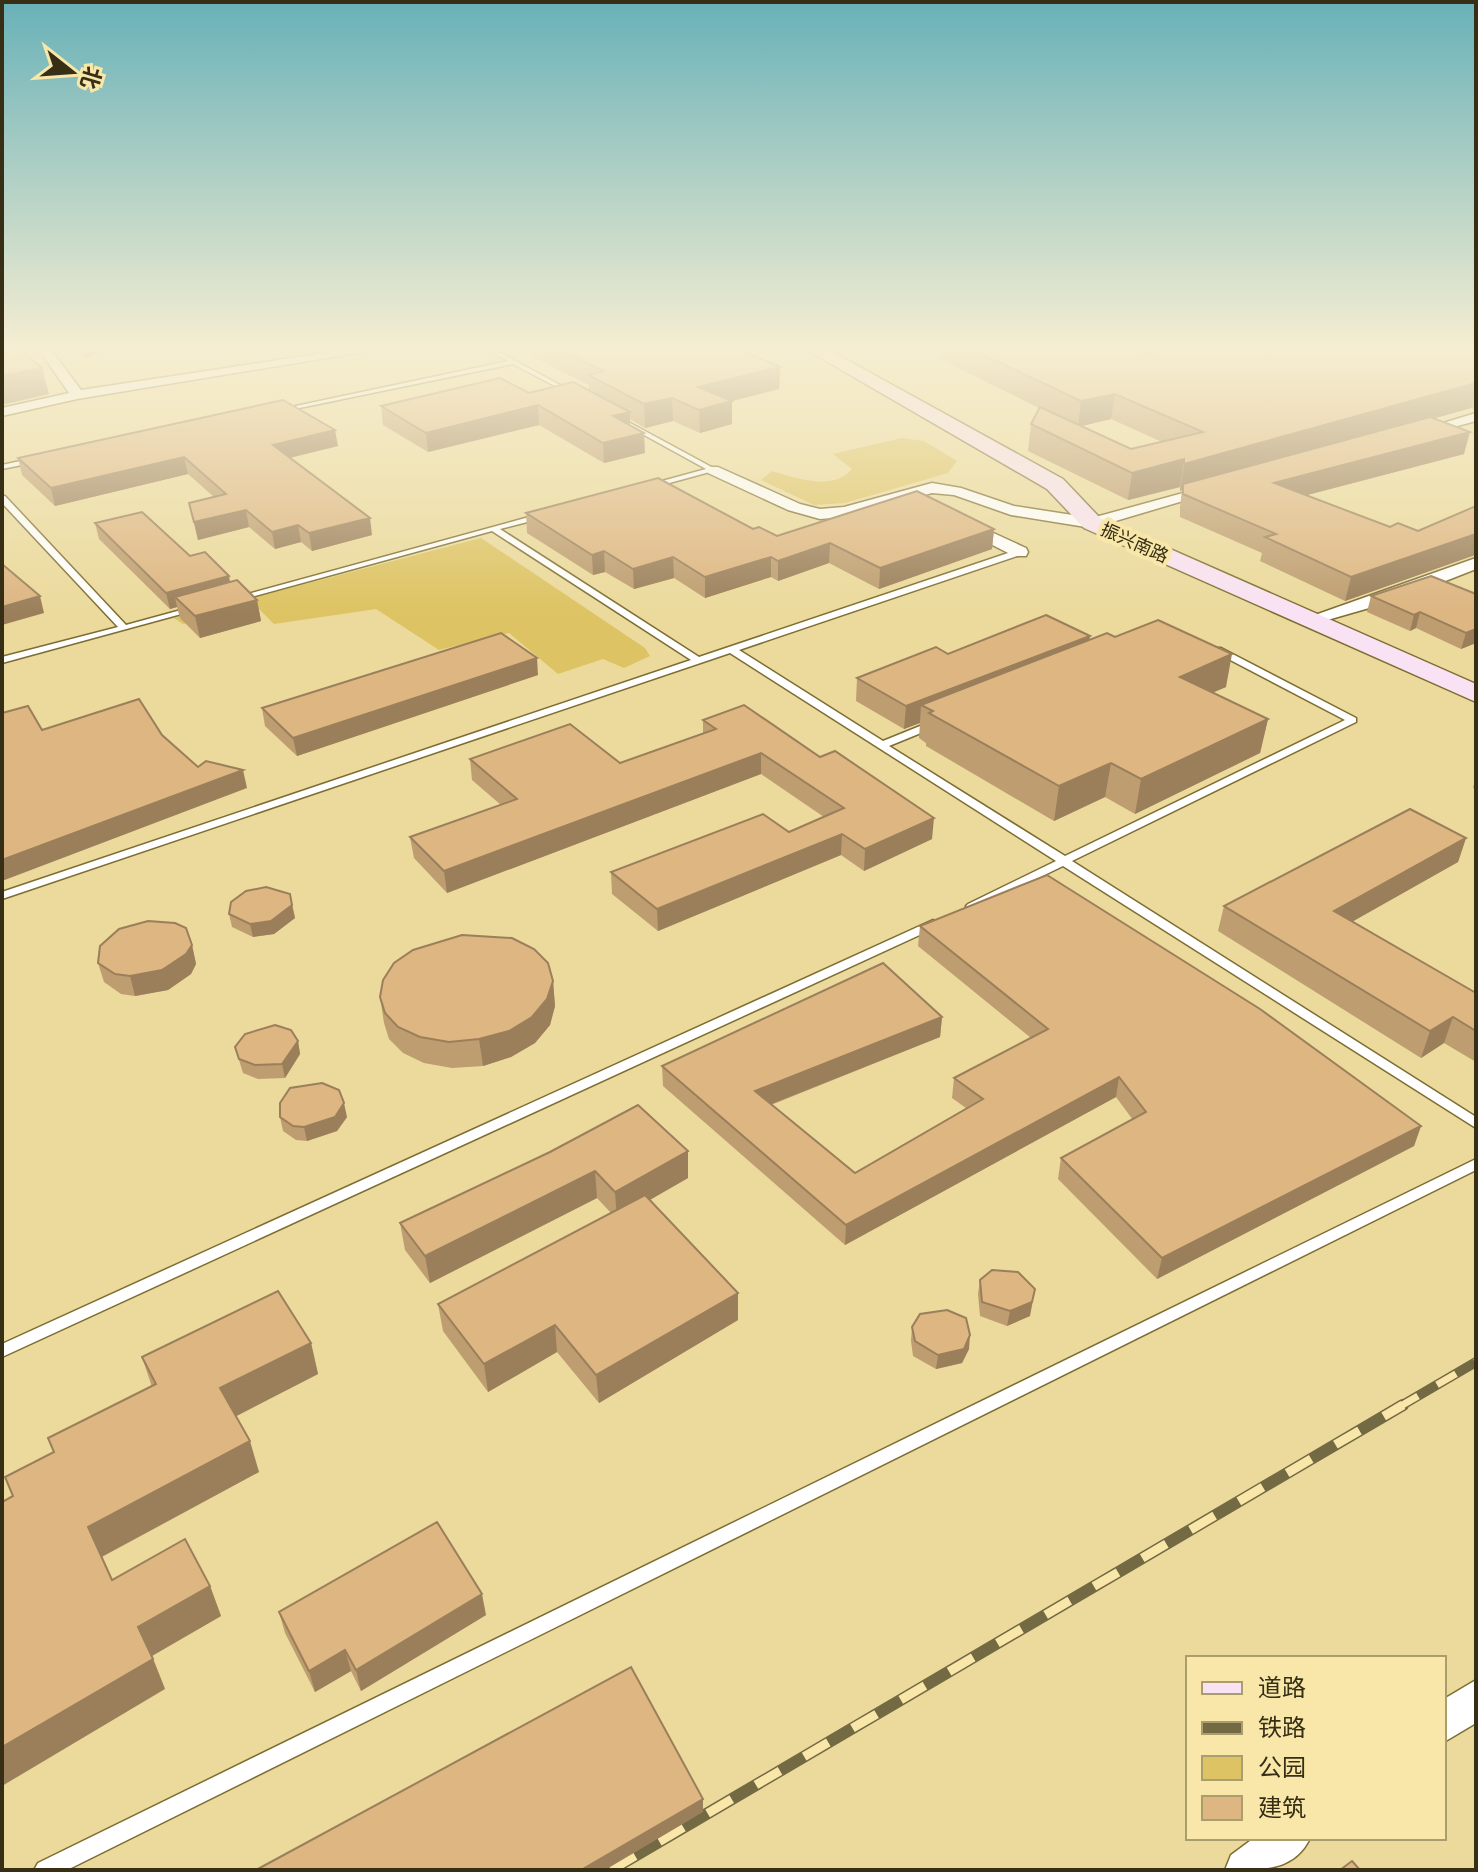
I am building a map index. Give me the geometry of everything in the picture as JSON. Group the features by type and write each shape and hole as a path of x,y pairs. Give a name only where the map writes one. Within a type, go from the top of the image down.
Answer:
{"main road":[{"name":"振兴南路","path":"972,437 1055,484 1092,523 1476,694"}],"street":[{"path":"713,470 794,507 820,514 845,512 932,488 956,491 1011,510 1092,523 1230,485"},
{"path":"904,494 930,507"},
{"path":"956,520 1020,552"},
{"path":"1310,620 1391,596 1476,563"},
{"path":"1446,1722 1476,1699"},
{"path":"1246,1870 1286,1840"}],"lane":[{"path":"652,437 713,470"},
{"path":"2,467 49,457"},
{"path":"640,490 713,470"},
{"path":"2,498 124,628"},
{"path":"232,599 552,513"},
{"path":"494,529 699,661"},
{"path":"2,896 1020,552"},
{"path":"2,660 201,607"},
{"path":"2,1351 1067,862 1353,720 1212,647"},
{"path":"732,650 1476,1123"},
{"path":"882,745 941,721"},
{"path":"45,1870 1476,1164"}],"green space":[{"path":"902,438 924,441 957,461 948,473 845,503 814,505 761,480 772,471 814,481 835,480 852,469 833,454"},
{"path":"481,538 645,648 650,656 624,668 603,659 558,674 509,633 439,650 376,609 274,624 258,608 183,624 174,618"}],"building":[{"path":"112,437 305,437 273,445 370,518 309,533 298,525 272,532 246,510 194,522 189,503 226,494 184,457 51,488 18,458"},
{"path":"593,437 626,437 603,443"},
{"path":"1059,437 1106,437 1131,449 1180,437 1280,437 1184,464 1184,459 1132,473"},
{"path":"1355,437 1449,437 1274,483 1390,527 1398,523 1418,531 1476,506 1476,534 1351,577 1265,537 1276,534 1183,494 1183,484"},
{"path":"658,478 753,529 759,527 777,536 917,491 994,529 880,568 830,543 778,561 771,557 705,577 673,557 633,569 604,551 592,555 526,513"},
{"path":"142,512 190,556 205,552 229,576 166,593 95,523"},
{"path":"2,564 40,596 2,607"},
{"path":"1431,576 1476,594 1476,629 1466,633 1420,612 1414,615 1371,596"},
{"path":"237,580 257,600 195,616 175,597"},
{"path":"1046,615 1090,636 906,706 857,678 936,647 948,654"},
{"path":"1158,620 1232,654 1180,677 1268,719 1141,779 1111,763 1059,786 929,713 933,711 921,705 1107,633 1115,637"},
{"path":"501,633 537,658 293,738 262,708"},
{"path":"139,699 162,735 198,767 206,761 243,770 2,860 2,713 28,706 42,730"},
{"path":"744,705 820,757 835,751 934,818 865,849 842,834 657,909 611,872 763,814 789,832 844,808 761,753 444,871 410,837 517,799 470,759 570,724 620,763 716,729 703,720"},
{"path":"1410,809 1466,838 1334,911 1476,993 1476,1031 1453,1017 1430,1031 1224,906"},
{"path":"1047,875 1260,1009 1421,1126 1162,1258 1061,1158 1146,1112 1119,1077 846,1225 662,1066 883,963 942,1017 755,1091 855,1173 983,1099 954,1078 1048,1029 920,926"},
{"path":"266,887 290,894 292,905 271,921 250,924 229,914 231,902 246,891"},
{"path":"148,921 175,923 186,928 192,945 186,954 162,970 130,976 115,974 98,963 100,946 119,929"},
{"path":"462,935 512,938 534,949 548,963 553,981 547,999 532,1017 509,1031 479,1039 449,1042 420,1037 398,1027 385,1013 380,997 383,980 394,963 413,950"},
{"path":"275,1025 291,1030 298,1041 282,1064 255,1065 239,1059 235,1047 245,1034"},
{"path":"322,1083 339,1090 344,1103 335,1117 304,1127 293,1126 280,1117 280,1103 290,1088"},
{"path":"638,1105 688,1151 615,1192 595,1171 425,1256 400,1223 550,1152"},
{"path":"645,1195 738,1293 596,1375 555,1325 484,1364 438,1304"},
{"path":"992,1270 1018,1272 1035,1289 1032,1302 1010,1311 982,1302 980,1280"},
{"path":"278,1291 311,1343 220,1388 250,1441 88,1527 112,1580 185,1539 210,1586 138,1627 153,1659 2,1747 2,1502 13,1496 5,1477 54,1452 48,1438 156,1384 142,1357"},
{"path":"947,1310 966,1318 970,1335 964,1349 938,1355 915,1341 912,1327 920,1314"},
{"path":"437,1522 482,1594 356,1670 345,1650 309,1671 279,1612"},
{"path":"631,1667 703,1799 581,1870 256,1870"},
{"path":"1352,1861 1360,1870 1340,1870"}],"railway":[{"path":"1399,1407 1476,1362"},
{"path":"611,1870 1403,1405"}]}
